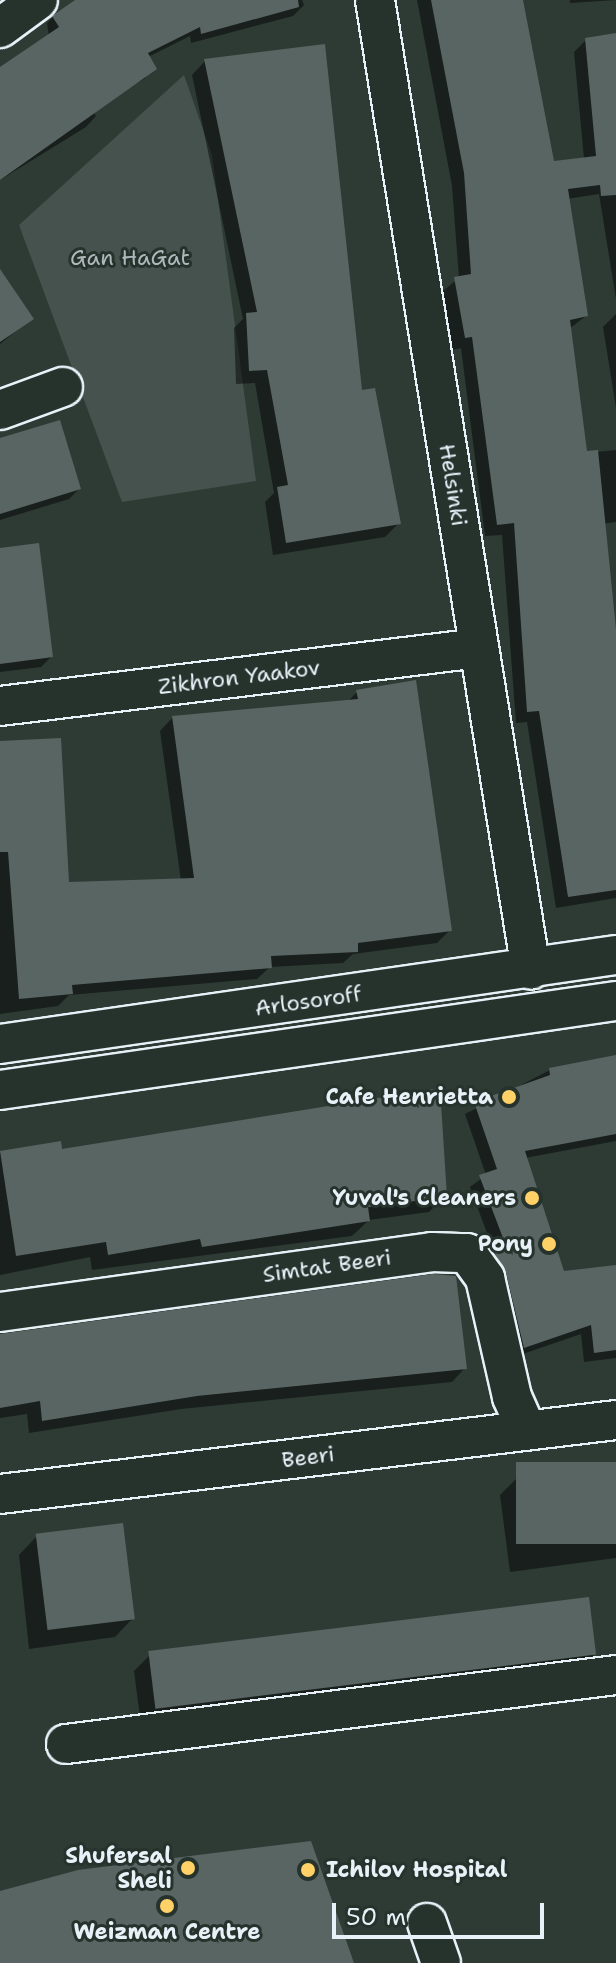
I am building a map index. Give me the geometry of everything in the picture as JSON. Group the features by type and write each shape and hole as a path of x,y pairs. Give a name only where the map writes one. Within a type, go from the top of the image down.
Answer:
{"street":[{"path":"0,28 38,0"},
{"name":"Helsinki","path":"375,0 531,970"},
{"path":"0,410 63,387"},
{"name":"Zikhron Yaakov","path":"0,706 479,648"},
{"name":"Arlosoroff","path":"0,1044 531,970 616,955"},
{"name":"Arlosoroff","path":"0,1090 616,1001"},
{"name":"Simtat Beeri","path":"0,1312 432,1252 467,1253 485,1278 512,1397 527,1430"},
{"name":"Beeri","path":"0,1494 616,1420"},
{"path":"66,1744 616,1675"},
{"path":"427,1923 441,1963"}],"green space":[{"name":"Gan HaGat","path":"184,75 212,155 256,481 122,502 19,225"}],"building":[{"path":"75,0 298,0 299,7 201,34 200,27 148,53 157,69 0,180 0,67 59,27 52,16"},
{"path":"431,0 523,0 554,161 596,156 585,38 616,33 616,195 601,196 600,185 568,189 588,316 570,320 587,451 598,450 616,629 616,890 568,897 539,711 527,712 514,523 497,525 472,337 465,338 454,277 471,274 464,173"},
{"path":"325,44 362,390 375,388 401,524 286,543 277,487 288,485 267,370 249,371 246,313 257,312 204,59"},
{"path":"0,269 34,319 0,342"},
{"path":"60,420 81,489 0,514 0,438"},
{"path":"39,543 53,657 0,664 0,548"},
{"path":"416,680 452,931 358,943 358,952 271,956 272,968 72,985 73,994 19,999 8,852 0,852 0,741 61,738 69,882 194,878 172,716 358,699 356,690"},
{"path":"616,1055 616,1134 525,1151 564,1271 616,1265 616,1350 594,1353 591,1325 524,1348 506,1273 489,1243 503,1238 479,1175 497,1169 474,1102 550,1075 549,1068"},
{"path":"440,1088 447,1197 368,1207 370,1221 202,1247 200,1239 108,1255 106,1242 16,1256 0,1151 61,1141 62,1149"},
{"path":"433,1274 456,1276 467,1369 197,1396 42,1421 40,1401 0,1408 0,1334"},
{"path":"516,1462 616,1462 616,1544 516,1544"},
{"path":"123,1523 135,1619 47,1630 36,1534"},
{"path":"589,1597 596,1655 155,1709 148,1651"},
{"name":"Weizman Centre","path":"311,1841 354,1963 0,1963 0,1891 78,1870"}],"place":[{"name":"Cafe Henrietta","path":"509,1097"},
{"name":"Yuval's Cleaners","path":"532,1198"},
{"name":"Pony","path":"549,1244"},
{"name":"Shufersal Sheli","path":"188,1868"},
{"name":"Ichilov Hospital","path":"308,1870"},
{"name":"Weizman Centre","path":"167,1906"}]}
